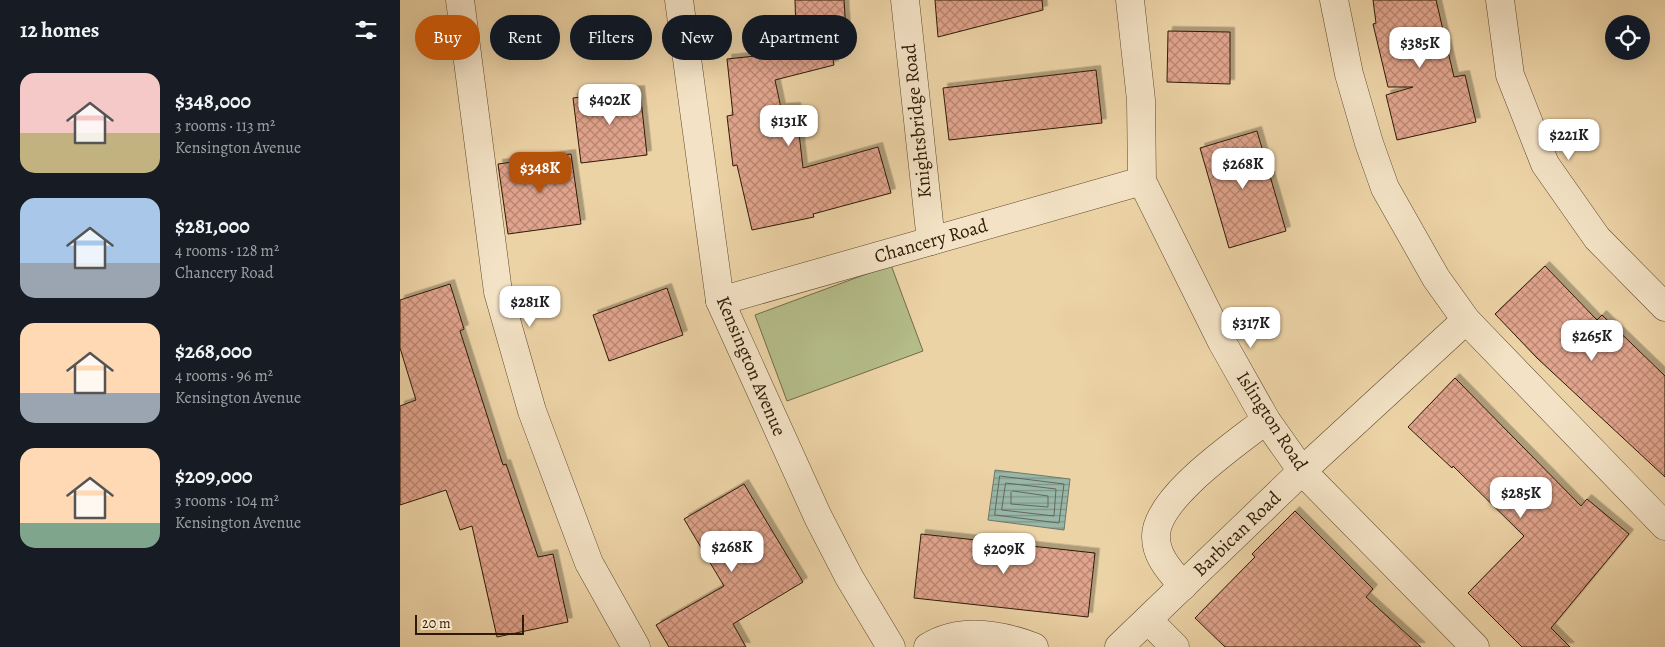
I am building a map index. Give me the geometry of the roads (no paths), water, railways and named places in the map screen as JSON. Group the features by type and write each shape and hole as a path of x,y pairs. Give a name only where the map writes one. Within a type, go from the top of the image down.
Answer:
{"street":[{"path":"460,0 501,301 532,411 589,563 636,647"},
{"name":"Kensington Avenue","path":"679,0 720,301 814,509 849,577 891,647"},
{"name":"Knightsbridge Road","path":"905,0 930,241"},
{"name":"Islington Road","path":"1130,0 1141,100 1142,181 1222,342 1266,420 1302,471 1475,647"},
{"path":"1334,0 1349,74 1369,143 1385,188 1436,278 1466,320 1665,526"},
{"path":"1500,0 1510,76 1546,164 1597,238 1665,307"},
{"name":"Chancery Road","path":"720,301 1142,181"},
{"name":"Barbican Road","path":"1119,647 1302,471 1466,320"},
{"path":"1183,586 1163,563 1156,537 1160,519 1181,489 1266,420"},
{"path":"1148,620 1175,647"},
{"path":"928,647 954,635 1000,636 1034,647"}],"water":[{"path":"995,470 1070,479 1064,530 988,520"}]}
